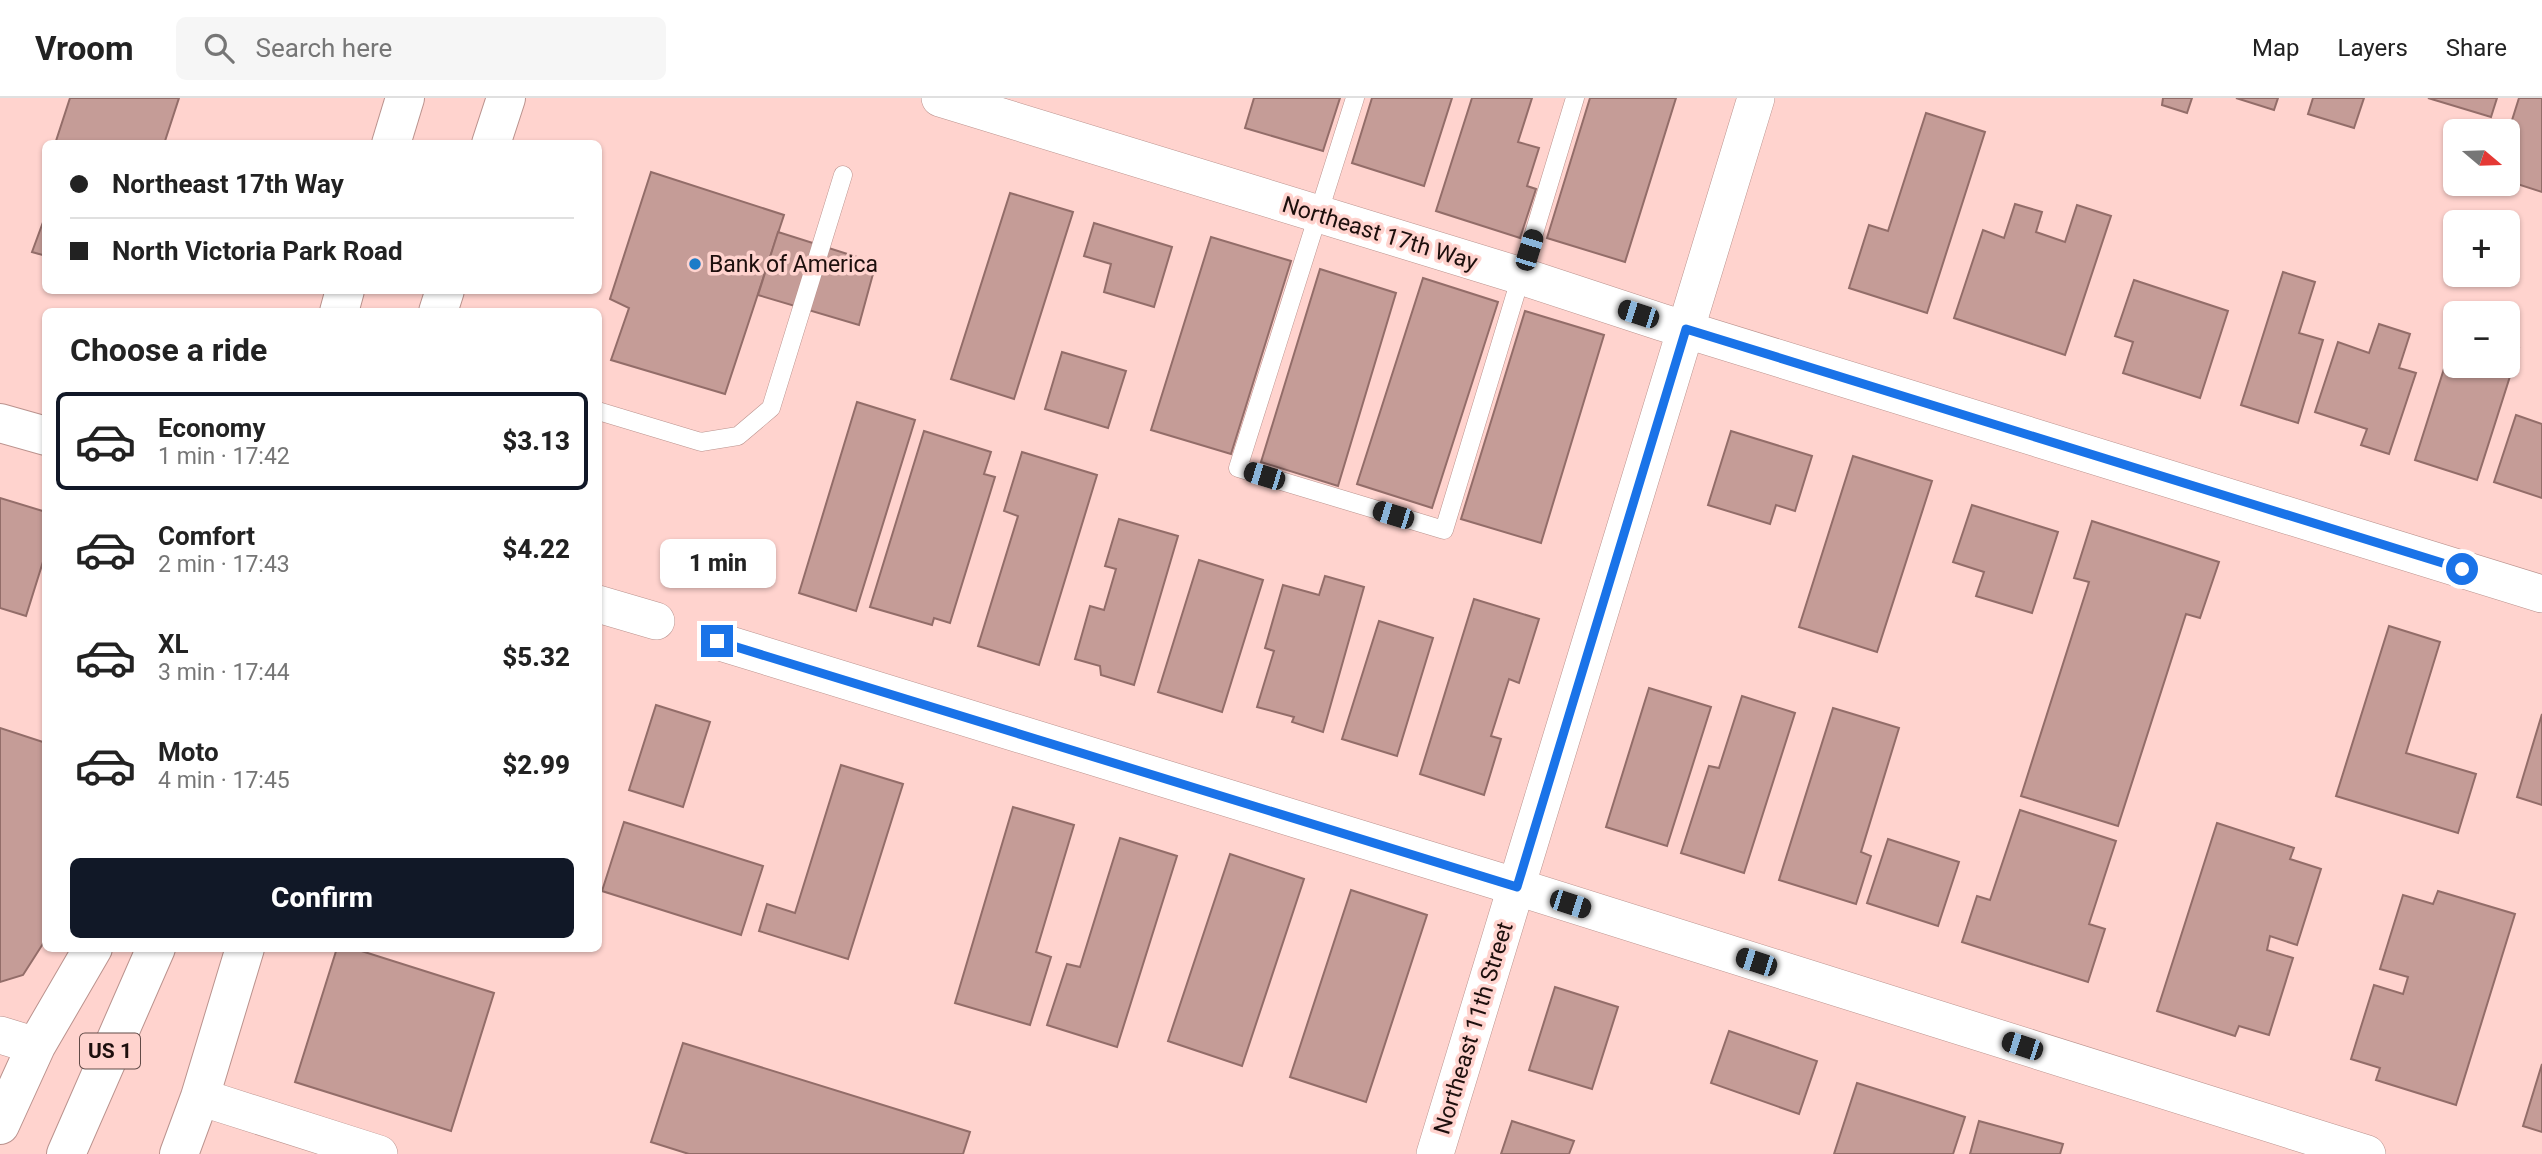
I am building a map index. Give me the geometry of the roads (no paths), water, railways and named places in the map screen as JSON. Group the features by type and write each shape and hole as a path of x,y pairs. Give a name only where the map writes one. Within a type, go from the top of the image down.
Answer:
{"main road":[{"path":"392,140 405,98"},
{"path":"492,140 506,98"},
{"path":"0,422 42,435"},
{"path":"0,1125 36,1046 91,952"},
{"name":"US 1","path":"66,1154 154,952"},
{"path":"189,1134 244,952"}],"street":[{"name":"Northeast 17th Way","path":"940,98 2542,594"},
{"name":"Northeast 11th Street","path":"1435,1154 1756,98"},
{"path":"602,605 656,621"},
{"path":"717,641 1517,887 2367,1154"},
{"path":"0,1035 36,1046"},
{"path":"189,1134 379,1154"}],"lane":[{"path":"1355,98 1238,468 1444,530 1575,98"},
{"path":"602,412 701,442 738,436 771,408 843,175"}],"place":[{"name":"Bank of America","path":"695,264"}]}
